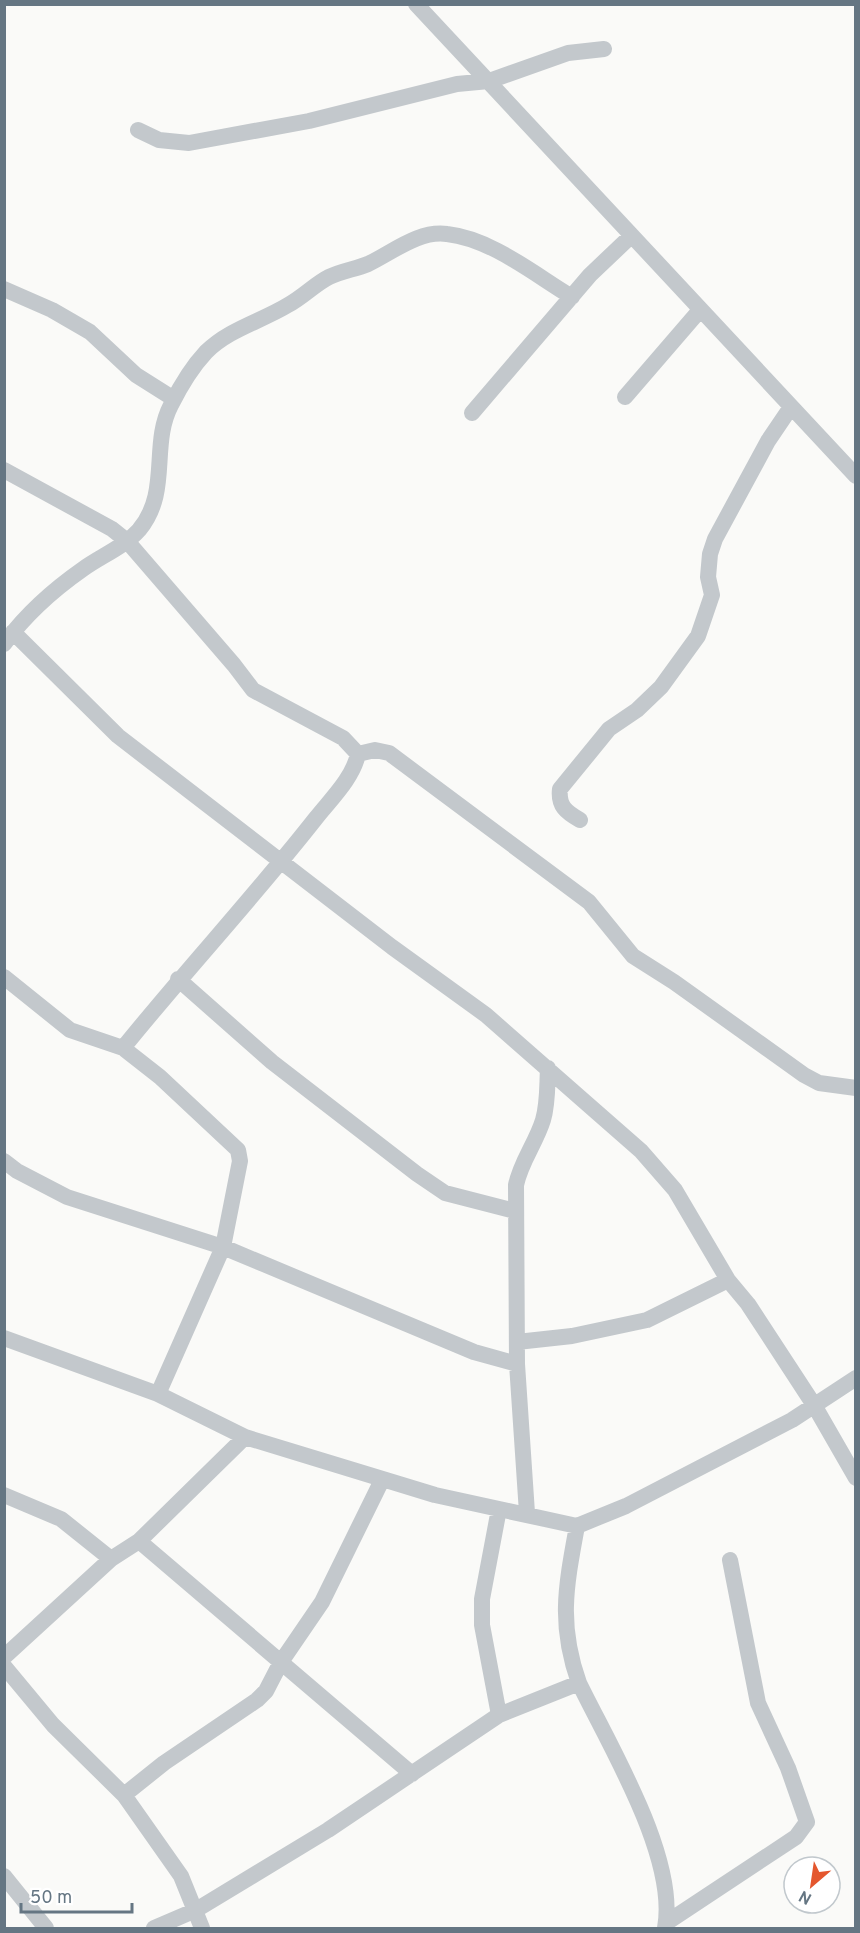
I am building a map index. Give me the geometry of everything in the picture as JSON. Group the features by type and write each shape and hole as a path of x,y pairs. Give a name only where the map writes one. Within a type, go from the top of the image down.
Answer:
{"street":[{"path":"416,4 855,476"},
{"path":"138,130 159,140 189,143 309,121 457,84 489,81 568,53 604,49"},
{"path":"572,297 469,238 446,233 425,235 367,264 330,277 289,305 234,332 207,352 174,399 161,441 160,483 152,507 139,530 127,541 83,568 36,607 9,638 117,736 486,1015 548,1068 656,1167 675,1190 728,1280 748,1304 814,1405 855,1478"},
{"path":"472,413 590,275 632,236"},
{"path":"4,289 52,310 90,332 136,375 174,399"},
{"path":"625,397 700,310"},
{"path":"580,820 566,812 559,800 560,789 609,729 637,710 662,687 698,636 712,595 708,578 710,554 715,539 763,450 791,407"},
{"path":"4,470 98,520 127,541 253,690 343,738 358,754"},
{"path":"358,754 375,750 389,753 589,902 633,956 674,982 804,1075 827,1084 855,1088"},
{"path":"123,1048 178,979 282,861 350,774 358,754"},
{"path":"4,977 70,1030 123,1048 160,1077 238,1150 240,1161 223,1247 158,1394"},
{"path":"178,979 272,1062 417,1174 445,1193 515,1211"},
{"path":"527,1513 517,1364 515,1211 519,1168 543,1121 547,1101 548,1068"},
{"path":"4,1161 17,1171 67,1197 223,1247 474,1352 517,1364"},
{"path":"517,1342 572,1336 647,1320 728,1280"},
{"path":"4,1338 158,1394 245,1437 435,1495 527,1513 577,1526 626,1506 792,1420 855,1378"},
{"path":"4,1657 111,1559 140,1541 245,1437"},
{"path":"124,1795 164,1763 257,1700 266,1691 281,1662 322,1602 382,1480"},
{"path":"4,1495 61,1519 111,1559"},
{"path":"499,1509 482,1607 482,1625 499,1715"},
{"path":"577,1526 565,1608 565,1635 579,1683 656,1846 666,1891 666,1926"},
{"path":"140,1541 412,1774"},
{"path":"666,1926 796,1838 807,1822 788,1768 758,1703 730,1560"},
{"path":"4,1666 53,1725 124,1795 181,1876 202,1929"},
{"path":"154,1929 196,1910 328,1830 499,1715 579,1683"},
{"path":"4,1876 46,1929"}]}
